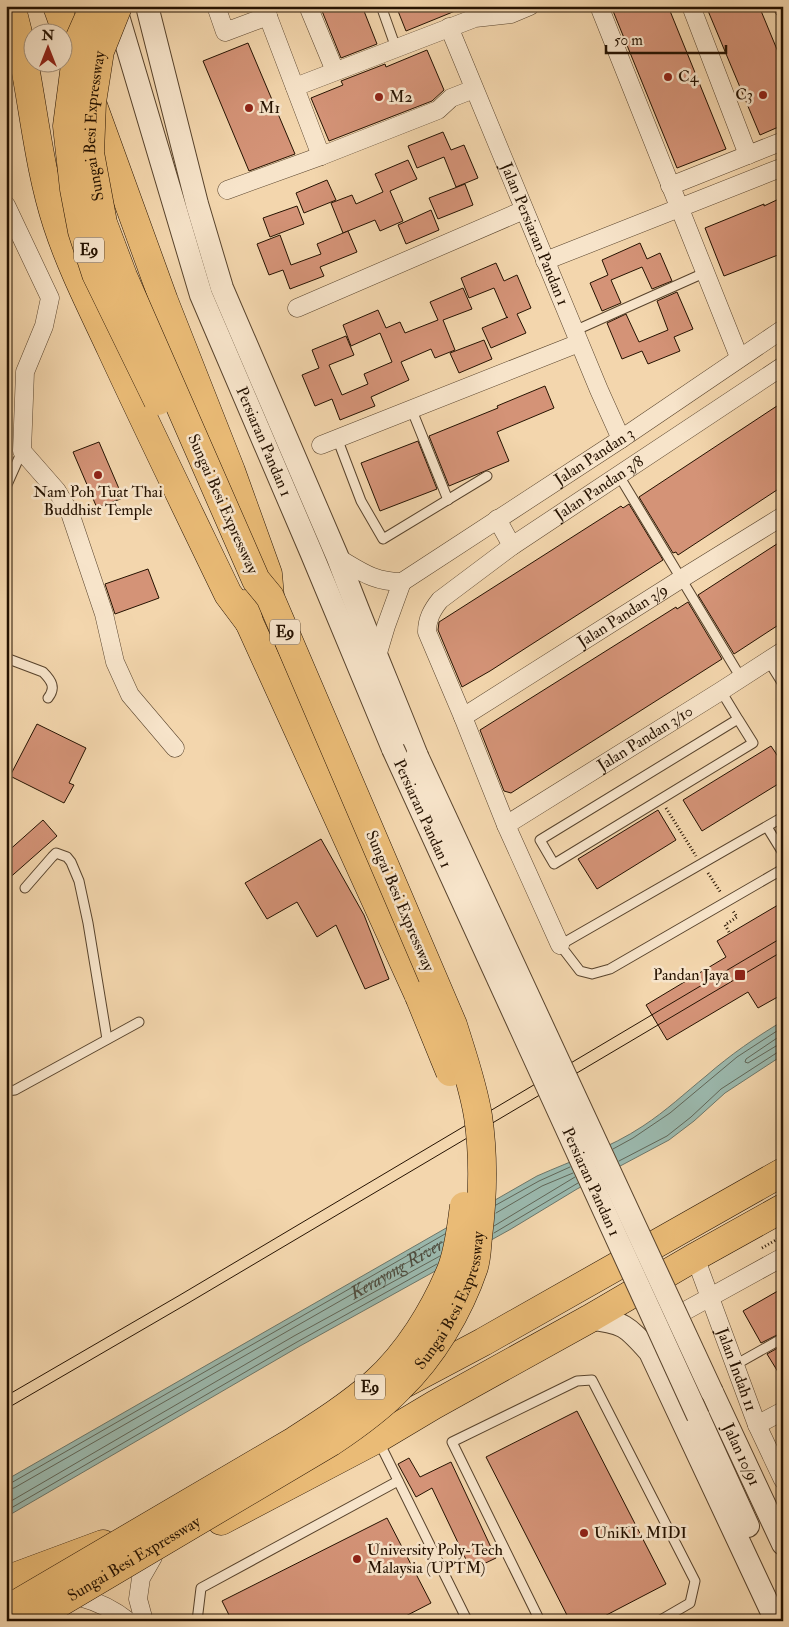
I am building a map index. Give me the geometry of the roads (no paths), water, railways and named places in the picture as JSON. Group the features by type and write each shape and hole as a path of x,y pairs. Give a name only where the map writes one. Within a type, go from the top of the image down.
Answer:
{"highway":[{"name":"Sungai Besi Expressway","path":"6,1610 294,1441 374,1383 407,1348 437,1298 452,1268 461,1232 466,1192 460,1117 454,1083 419,996 249,622 237,580 180,448 96,274 82,231 74,189 67,126 78,42 94,6"},
{"name":"Sungai Besi Expressway","path":"29,1621 331,1442 362,1421 400,1388 440,1338 460,1301 474,1265 482,1209 482,1162 478,1115 468,1074 452,1025 270,597 256,580 123,276 102,223 90,153 92,102 100,51 117,6"},
{"path":"58,7 164,301 231,471 268,574 270,597"},
{"path":"12,16 28,80 42,171 48,198 58,227 81,285 228,594 249,622"},
{"path":"48,198 52,167 60,157 79,148 101,154 115,165"},
{"name":"E9","path":"6,1599 482,1342 783,1172"},
{"path":"36,1621 153,1557 378,1439 434,1405 783,1208"},
{"path":"6,1580 114,1541"}],"street":[{"name":"Persiaran Pandan 1","path":"117,6 201,295 393,749 783,1602"},
{"name":"Persiaran Pandan 1","path":"147,6 197,204 222,288 338,558 417,756 712,1392"},
{"path":"216,6 225,32 266,11 322,156"},
{"path":"308,6 335,72"},
{"path":"295,87 449,28 472,12 511,14 530,6"},
{"path":"599,6 738,357"},
{"path":"691,6 748,155"},
{"name":"Jalan Persiaran Pandan 1","path":"449,28 621,439"},
{"path":"227,190 322,156 438,110 451,98 474,89"},
{"path":"670,186 783,141"},
{"path":"545,261 783,168"},
{"path":"6,205 50,298 44,326 25,372 22,451 57,491 70,513 104,614 115,662 130,695 175,748"},
{"path":"296,308 524,210"},
{"name":"Jalan Pandan 3","path":"402,582 621,439 738,357 783,328"},
{"path":"329,442 577,337"},
{"name":"Jalan Pandan 3/8","path":"463,718 427,632 427,621 432,610 440,600 512,546 783,366"},
{"name":"Jalan Pandan 3/9","path":"463,718 783,516"},
{"path":"497,519 512,546"},
{"path":"338,558 372,578 390,582 402,582 386,626 378,656"},
{"name":"Jalan Pandan 3/10","path":"506,825 721,691 775,655"},
{"path":"463,718 506,825 560,945"},
{"name":"Jalan Indah 11","path":"695,1257 757,1425 783,1480"},
{"path":"650,1352 653,1337 667,1321 783,1257"},
{"path":"589,1319 609,1320 624,1326 650,1352 776,1621"},
{"name":"Jalan 10/91","path":"712,1392 783,1544"},
{"path":"757,1425 783,1411"},
{"path":"144,1621 138,1599 141,1578 153,1557"},
{"path":"80,1596 118,1612 128,1621"}],"lane":[{"path":"381,6 396,48"},
{"path":"577,337 704,272"},
{"path":"411,408 448,500"},
{"path":"329,442 383,539 487,476"},
{"path":"6,487 22,451"},
{"path":"618,474 741,678"},
{"path":"775,655 783,684"},
{"path":"6,658 43,672 54,689 48,698"},
{"path":"721,691 753,743 554,864 540,840 738,719"},
{"path":"783,817 560,945 580,971 592,974 610,969 783,869"},
{"path":"767,826 783,853"},
{"path":"25,888 56,854 67,857 71,862 79,881 88,922 107,1039"},
{"path":"6,1090 15,1090 139,1022"},
{"path":"735,1365 783,1338"},
{"path":"540,1621 452,1442 577,1381 592,1380 694,1580 690,1604 659,1621"},
{"path":"378,1439 466,1618 460,1621"},
{"path":"197,1621 201,1588 398,1481"}],"water":[{"name":"Kerayong River","path":"783,1021 783,1055 725,1093 694,1121 669,1140 577,1189 511,1229 300,1346 6,1517 6,1480 537,1176 630,1134 660,1114 715,1068"}],"tram line":[{"path":"6,1396 180,1295 783,937"},
{"path":"6,1409 783,951"}],"place":[{"name":"C4","path":"668,77"},
{"name":"C3","path":"763,95"},
{"name":"M2","path":"379,97"},
{"name":"M1","path":"249,108"},
{"name":"Nam Poh Tuat Thai Buddhist Temple","path":"98,475"},
{"name":"Pandan Jaya","path":"740,975"},
{"name":"UniKL MIDI","path":"584,1533"},
{"name":"University Poly-Tech Malaysia (UPTM)","path":"357,1559"}]}
